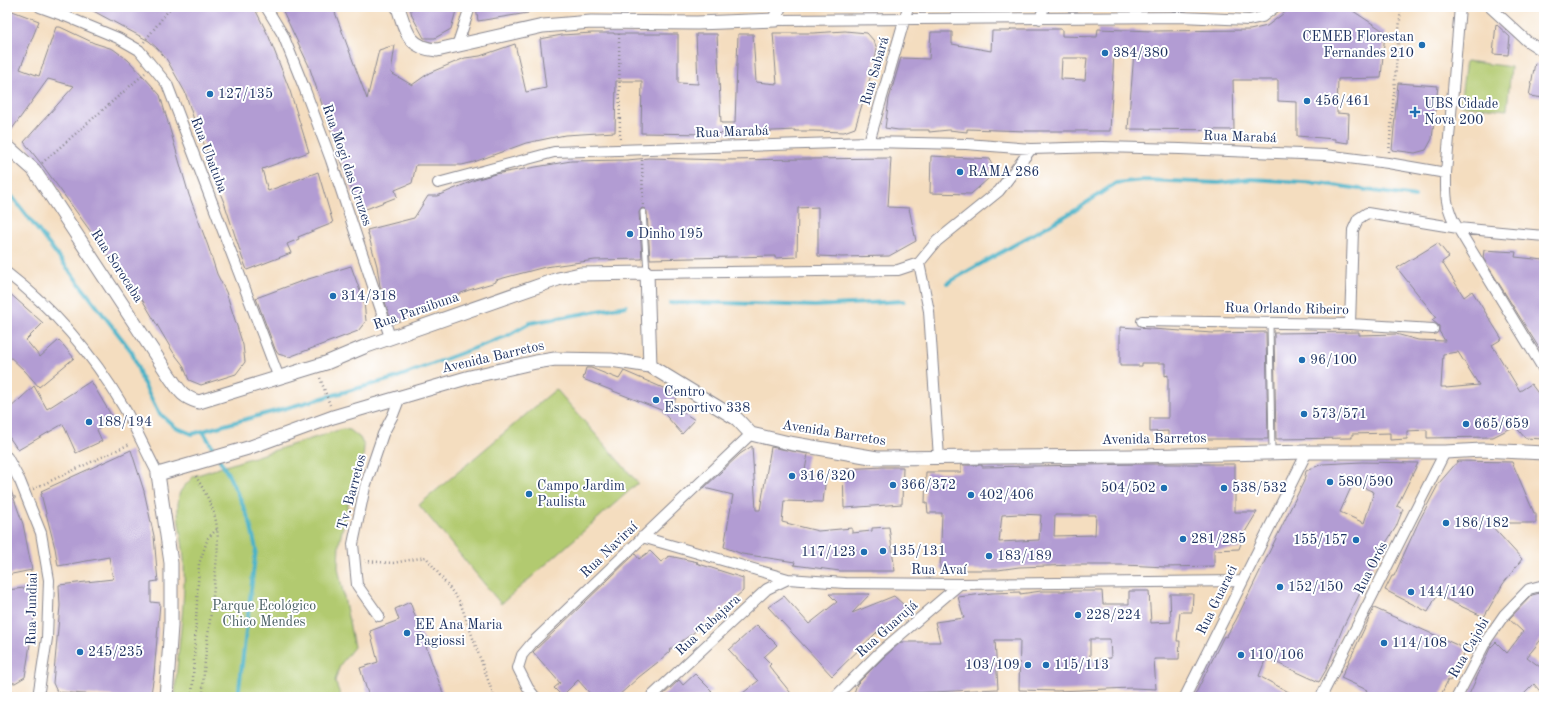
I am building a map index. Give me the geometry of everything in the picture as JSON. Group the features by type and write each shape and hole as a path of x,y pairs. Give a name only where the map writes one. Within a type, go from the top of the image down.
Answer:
{"street":[{"name":"Rua Ubatuba","path":"40,7 111,35 138,50 167,84 279,378"},
{"name":"Rua Mogi das Cruzes","path":"266,7 283,35 305,90 331,160 390,337"},
{"path":"398,7 406,31 416,44 425,49 437,50 543,26 591,22 619,21 697,23 775,20 1181,17 1249,20 1262,16 1275,7"},
{"path":"457,46 470,7"},
{"path":"775,20 779,7"},
{"name":"Rua Sabará","path":"869,142 908,7"},
{"path":"1040,19 1044,7"},
{"path":"1460,7 1445,197 1448,208 1458,228 1544,370"},
{"path":"1490,7 1527,41 1544,52"},
{"name":"Rua Marabá","path":"438,183 554,152 869,142 966,144 1031,149 1102,147 1180,148 1325,155 1388,163 1446,173"},
{"name":"Rua Sorocaba","path":"7,146 34,170 181,392 188,399 198,402"},
{"path":"650,366 648,273 898,270 919,263 937,241 999,190 1031,149"},
{"path":"1350,324 1353,230 1358,219 1367,213 1458,228 1544,236"},
{"path":"919,263 929,311 940,458"},
{"path":"7,273 27,288 86,351 123,406 158,474 171,563 171,626 166,697"},
{"name":"Rua Paraibuna","path":"198,402 316,366 390,337 558,279 580,274 648,273"},
{"name":"Rua Orlando Ribeiro","path":"1142,321 1350,324 1433,329"},
{"name":"Avenida Barretos","path":"158,474 248,448 333,417 400,397 470,377 555,359 611,360 650,366 737,419 751,434 789,443 877,458 1136,456 1307,452 1445,452 1482,450 1544,453"},
{"name":"Tv. Barretos","path":"380,616 357,585 353,544 365,487 383,434 400,397"},
{"name":"Rua Naviraí","path":"535,697 528,688 518,668 522,655 532,643 751,434"},
{"name":"Rua Guaraci","path":"1185,697 1307,452"},
{"name":"Rua Orós","path":"1321,697 1445,452"},
{"name":"Rua Jundiai","path":"7,456 20,481 41,533 49,580 47,638 38,697"},
{"name":"Rua Avaí","path":"642,537 788,579 845,583 960,584 1242,582"},
{"name":"Rua Tabajara","path":"651,697 766,589 788,579"},
{"name":"Rua Guarujá","path":"835,697 880,653 960,584"},
{"name":"Rua Cajobi","path":"1457,697 1486,641 1504,615 1529,589 1544,585"},
{"path":"7,696 13,697"}],"lane":[{"path":"643,212 648,273"},
{"path":"1270,323 1272,453"}],"path":[{"path":"138,50 171,7"},
{"path":"1388,163 1401,7"},
{"path":"619,21 618,57 621,150"},
{"path":"34,170 153,66"},
{"path":"642,149 643,212"},
{"path":"316,366 333,417"},
{"path":"25,493 140,439"},
{"path":"195,463 215,516 218,544 203,678 203,697"},
{"path":"192,697 199,564 208,538 217,529"},
{"path":"355,561 393,563 426,557 460,602 494,697"}],"green space":[{"path":"1466,61 1511,67 1507,110 1460,105"},
{"name":"Campo Jardim Paulista","path":"556,389 638,483 501,604 419,505"},
{"name":"Parque Ecológico Chico Mendes","path":"342,429 350,430 360,438 364,446 363,460 350,495 339,544 338,567 354,647 340,665 335,681 341,697 175,697 184,594 184,559 178,511 179,495 181,490 194,476"}],"building":[{"path":"86,7 254,7 269,37 290,91 309,152 262,169 268,191 318,172 333,223 298,237 299,239 287,244 291,253 247,270 225,205 214,178 215,177 206,148 197,129 185,92 167,60 149,41"},
{"path":"281,7 333,7 367,99 379,50 395,45 391,73 412,85 429,73 465,58 480,56 515,44 526,92 546,88 540,39 562,35 592,33 678,34 678,83 698,84 696,34 717,34 721,123 735,123 738,34 753,34 756,82 777,84 773,33 845,31 867,33 874,41 877,49 873,68 855,128 844,132 795,130 710,134 641,133 642,81 616,81 615,132 565,135 526,143 462,165 416,165 412,183 395,190 397,197 361,211 346,175 309,66"},
{"path":"410,7 457,7 451,29 435,38 424,38 412,16"},
{"path":"476,7 527,7 528,13 478,21"},
{"path":"1292,7 1347,7 1385,32 1381,78 1338,79 1337,113 1349,114 1348,143 1335,141 1335,139 1297,136 1297,102 1278,101 1278,80 1233,80 1234,130 1128,129 1134,52 1114,52 1110,131 967,129 967,132 949,130 929,132 929,130 898,130 885,128 889,99 901,58 929,59 931,32 952,32 952,44 991,51 992,31 1010,31 1011,29 1062,29 1062,36 1097,37 1098,29 1154,31 1250,30 1267,26","holes":["1062,58 1087,58 1085,80 1061,79"]},
{"path":"7,9 39,21 20,69 39,76 56,27 60,27 94,43 113,49 128,60 160,95 189,195 217,274 226,292 243,345 245,362 236,374 201,385 189,380 183,365 173,352 143,301 24,142 74,86 48,79 7,136"},
{"path":"1496,24 1510,37 1508,55 1493,54"},
{"path":"1535,63 1544,66 1544,98 1529,96"},
{"name":"UBS Cidade Nova 200","path":"1398,83 1438,86 1432,139 1426,150 1415,153 1392,150"},
{"name":"RAMA 286","path":"931,156 990,159 992,166 988,179 971,194 930,193"},
{"path":"649,158 725,160 891,158 888,207 909,208 916,241 889,256 818,256 818,207 798,208 797,257 775,258 775,256 650,259 647,212 642,208 639,212 642,259 595,260 545,267 496,280 496,282 469,290 443,300 444,304 392,324 380,286 377,266 367,230 414,218 428,196 437,196 475,180 495,174 571,161"},
{"path":"1438,243 1449,257 1442,262 1464,297 1472,291 1502,339 1492,345 1520,391 1531,384 1544,401 1544,439 1525,438 1515,426 1493,437 1427,438 1427,430 1407,431 1407,439 1390,440 1390,433 1352,434 1352,438 1276,439 1274,333 1359,332 1359,335 1396,334 1418,340 1445,341 1439,331 1439,326 1432,320 1436,317 1397,268","holes":["1458,352 1479,385 1446,388 1441,387 1443,354"]},
{"path":"1484,250 1516,252 1515,257 1544,260 1544,356 1483,258"},
{"path":"351,266 364,302 366,321 358,331 289,357 278,354 256,298 302,281"},
{"path":"7,291 43,323 26,340 40,357 59,340 74,358 39,387 7,354"},
{"path":"1120,327 1213,333 1266,332 1268,439 1168,439 1168,431 1150,432 1150,418 1168,418 1168,375 1165,376 1165,363 1142,363 1142,366 1120,366"},
{"name":"Centro Esportivo 338","path":"586,368 591,368 619,379 624,371 677,394 673,406 695,420 682,434 661,410 583,379"},
{"path":"91,381 114,420 97,430 102,441 76,453 63,424 18,450 7,434 7,411 34,386 47,409"},
{"path":"752,446 756,510 760,510 771,447 808,454 804,475 826,476 823,502 784,501 782,522 818,531 852,528 852,533 872,531 872,528 889,527 895,571 840,571 794,565 795,562 742,554 724,547 733,495 704,488 740,454"},
{"path":"131,450 144,491 154,536 158,581 151,582 151,602 160,603 151,694 147,697 126,697 57,692 53,683 60,606 59,585 113,579 109,557 58,566 55,548 41,494 43,493 41,491"},
{"path":"1458,461 1512,462 1534,513 1536,513 1536,523 1489,523 1522,559 1503,584 1484,617 1437,595 1428,612 1385,590 1392,576 1394,576 1419,521 1439,483"},
{"path":"1362,462 1418,463 1397,506 1403,509 1396,527 1375,560 1343,627 1326,670 1319,682 1266,658 1259,676 1298,697 1194,697 1224,636 1226,637 1236,620 1304,481 1306,471 1322,464","holes":["1353,483 1374,492 1364,523 1340,512"]},
{"path":"1235,464 1235,512 1257,512 1245,532 1239,549 1214,550 1214,566 1166,567 1075,565 1019,567 998,570 940,570 942,513 928,513 927,503 925,503 926,472 961,472 961,465 982,465 982,467","holes":["1002,515 1041,515 1039,540 999,542","1055,515 1096,515 1095,535 1054,536"]},
{"path":"903,467 902,504 844,508 843,469"},
{"path":"7,485 9,485 23,524 32,570 7,575"},
{"path":"650,551 661,562 669,556 698,562 696,563 743,578 743,591 692,634 669,650 670,651 658,662 617,697 593,697 578,680 562,696 554,688 560,683 533,652 635,554 639,559"},
{"path":"33,587 34,618 25,677 15,683 7,682 7,590"},
{"path":"1041,591 1102,591 1103,604 1129,604 1129,591 1149,591 1151,623 1171,622 1170,594 1193,594 1192,612 1180,612 1177,641 1180,641 1179,659 1154,659 1156,689 1132,688 1057,691 1019,690 1020,640 995,640 998,689 911,693 911,696 854,693 857,684 901,642 940,642 935,622 964,618 958,597 992,593 1020,592 1020,594","holes":["1090,639 1110,639 1111,658 1090,660"]},
{"path":"1544,592 1544,636 1527,657 1544,670 1544,696 1534,684 1521,697 1468,697 1490,648 1496,642 1507,653 1523,632 1509,619 1532,595"},
{"path":"829,594 870,594 852,613 894,596 904,605 903,620 897,614 832,676 768,607 784,596 809,624 837,602"},
{"path":"410,602 443,693 434,697 369,697 360,668 378,662 370,631 399,620 395,609"},
{"path":"1374,608 1466,649 1457,669 1450,681 1448,680 1440,697 1363,697 1367,690 1341,678"},
{"path":"757,625 777,645 764,657 771,664 769,666 794,697 738,697 758,681 729,650"},
{"path":"695,674 712,691 705,697 661,697 679,680 683,685"}],"waterway":[{"path":"947,283 1074,211 1116,183 1143,180 1219,183 1251,179 1319,183 1415,197"},
{"path":"7,190 132,352 142,380 158,412 175,427 192,434 395,378 507,336 530,323 626,306"},
{"path":"670,303 815,306 904,301"},
{"path":"203,431 228,474 241,501 250,522 256,549 238,697"}],"place":[{"name":"CEMEB Florestan Fernandes 210","path":"1422,45"},
{"name":"384/380","path":"1105,53"},
{"name":"127/135","path":"210,94"},
{"name":"456/461","path":"1307,101"},
{"name":"UBS Cidade Nova 200","path":"1415,112"},
{"name":"RAMA 286","path":"960,172"},
{"name":"Dinho 195","path":"630,234"},
{"name":"314/318","path":"333,296"},
{"name":"96/100","path":"1302,360"},
{"name":"Centro Esportivo 338","path":"656,400"},
{"name":"573/571","path":"1304,414"},
{"name":"188/194","path":"89,422"},
{"name":"665/659","path":"1466,424"},
{"name":"316/320","path":"792,476"},
{"name":"580/590","path":"1330,482"},
{"name":"366/372","path":"893,485"},
{"name":"504/502","path":"1164,488"},
{"name":"538/532","path":"1224,488"},
{"name":"Campo Jardim Paulista","path":"529,494"},
{"name":"402/406","path":"971,495"},
{"name":"186/182","path":"1446,523"},
{"name":"281/285","path":"1183,539"},
{"name":"155/157","path":"1356,540"},
{"name":"135/131","path":"883,551"},
{"name":"117/123","path":"864,552"},
{"name":"183/189","path":"989,556"},
{"name":"152/150","path":"1280,587"},
{"name":"144/140","path":"1411,592"},
{"name":"228/224","path":"1078,615"},
{"name":"EE Ana Maria Pagiossi","path":"407,633"},
{"name":"114/108","path":"1384,643"},
{"name":"245/235","path":"80,652"},
{"name":"110/106","path":"1241,655"},
{"name":"103/109","path":"1028,665"},
{"name":"115/113","path":"1046,665"}]}
